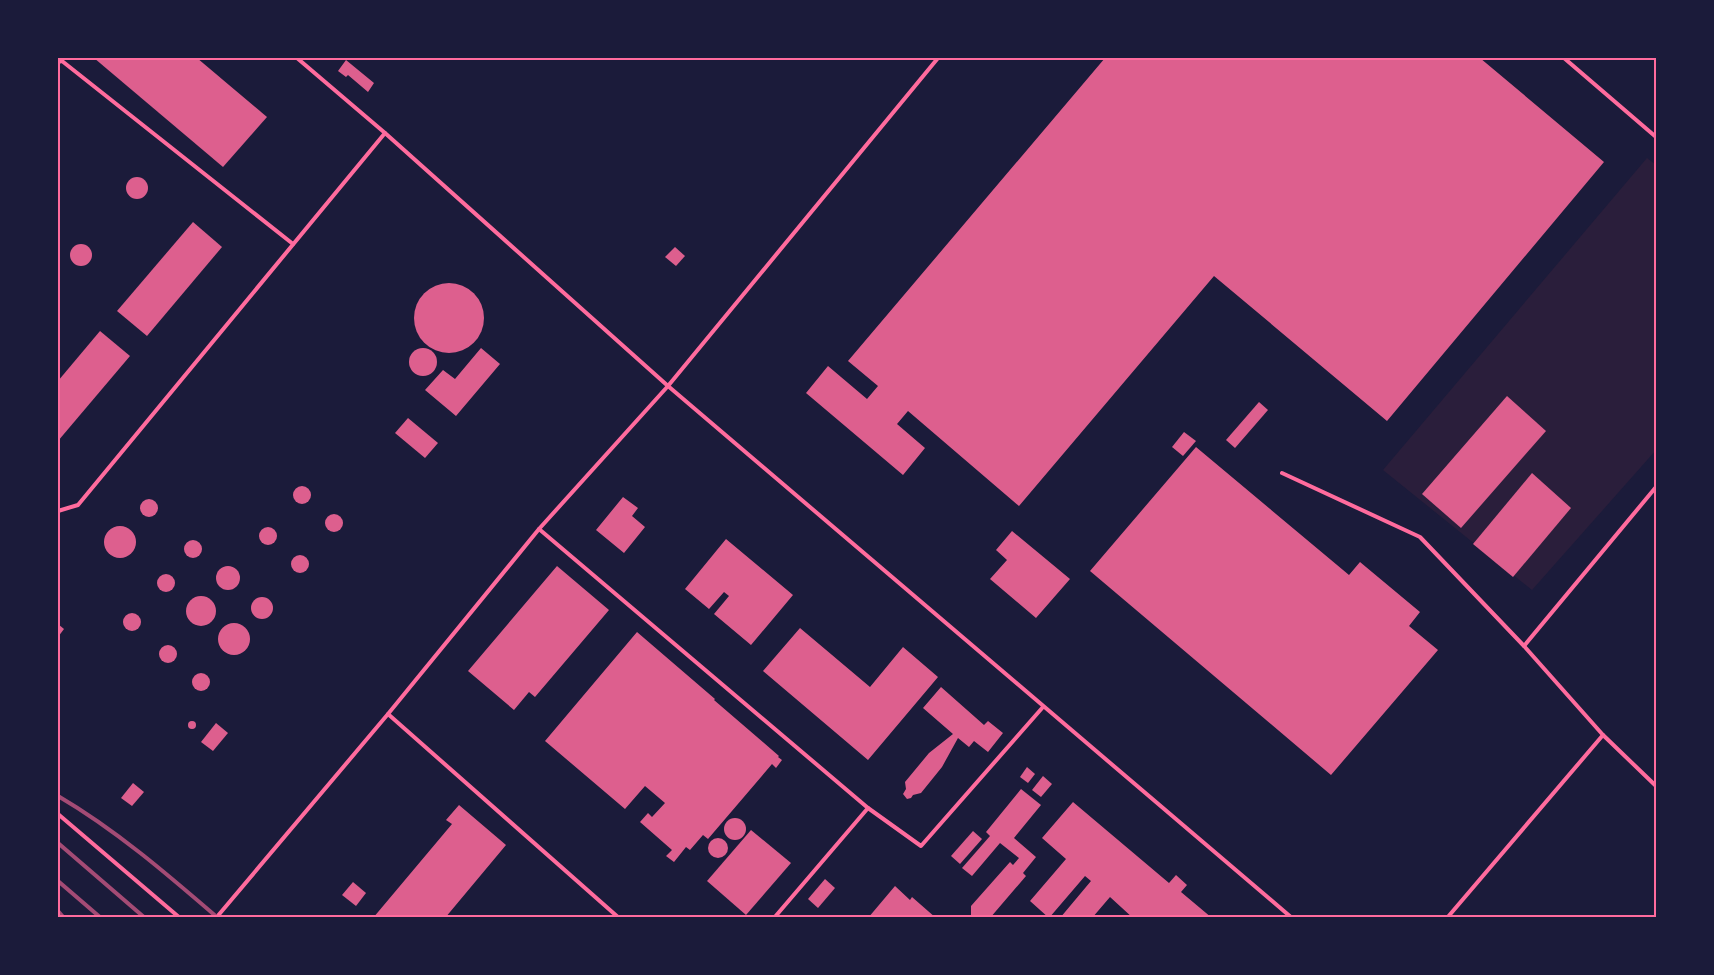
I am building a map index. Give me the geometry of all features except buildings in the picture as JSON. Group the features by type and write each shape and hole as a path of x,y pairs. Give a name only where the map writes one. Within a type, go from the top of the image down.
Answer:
{"lane":[{"path":"296,58 385,133 668,386 1292,918"},
{"path":"216,918 388,714 539,529 668,386 938,58"},
{"path":"1564,58 1656,137"},
{"path":"58,62 62,61 293,244"},
{"path":"58,511 78,505 385,133"},
{"path":"1282,473 1420,537 1524,646 1603,735 1656,786"},
{"path":"1524,646 1656,487"},
{"path":"539,529 868,808 921,846 1043,706"},
{"path":"388,714 619,918"},
{"path":"1447,918 1603,735"},
{"path":"774,918 868,808"},
{"path":"58,814 180,918"}],"shaded area":[{"path":"1647,158 1656,165 1656,450 1532,590 1383,470"}],"railway":[{"path":"58,796 121,838 218,918"},
{"path":"58,843 145,918"},
{"path":"58,881 101,918"},
{"path":"58,911 64,918"}]}
